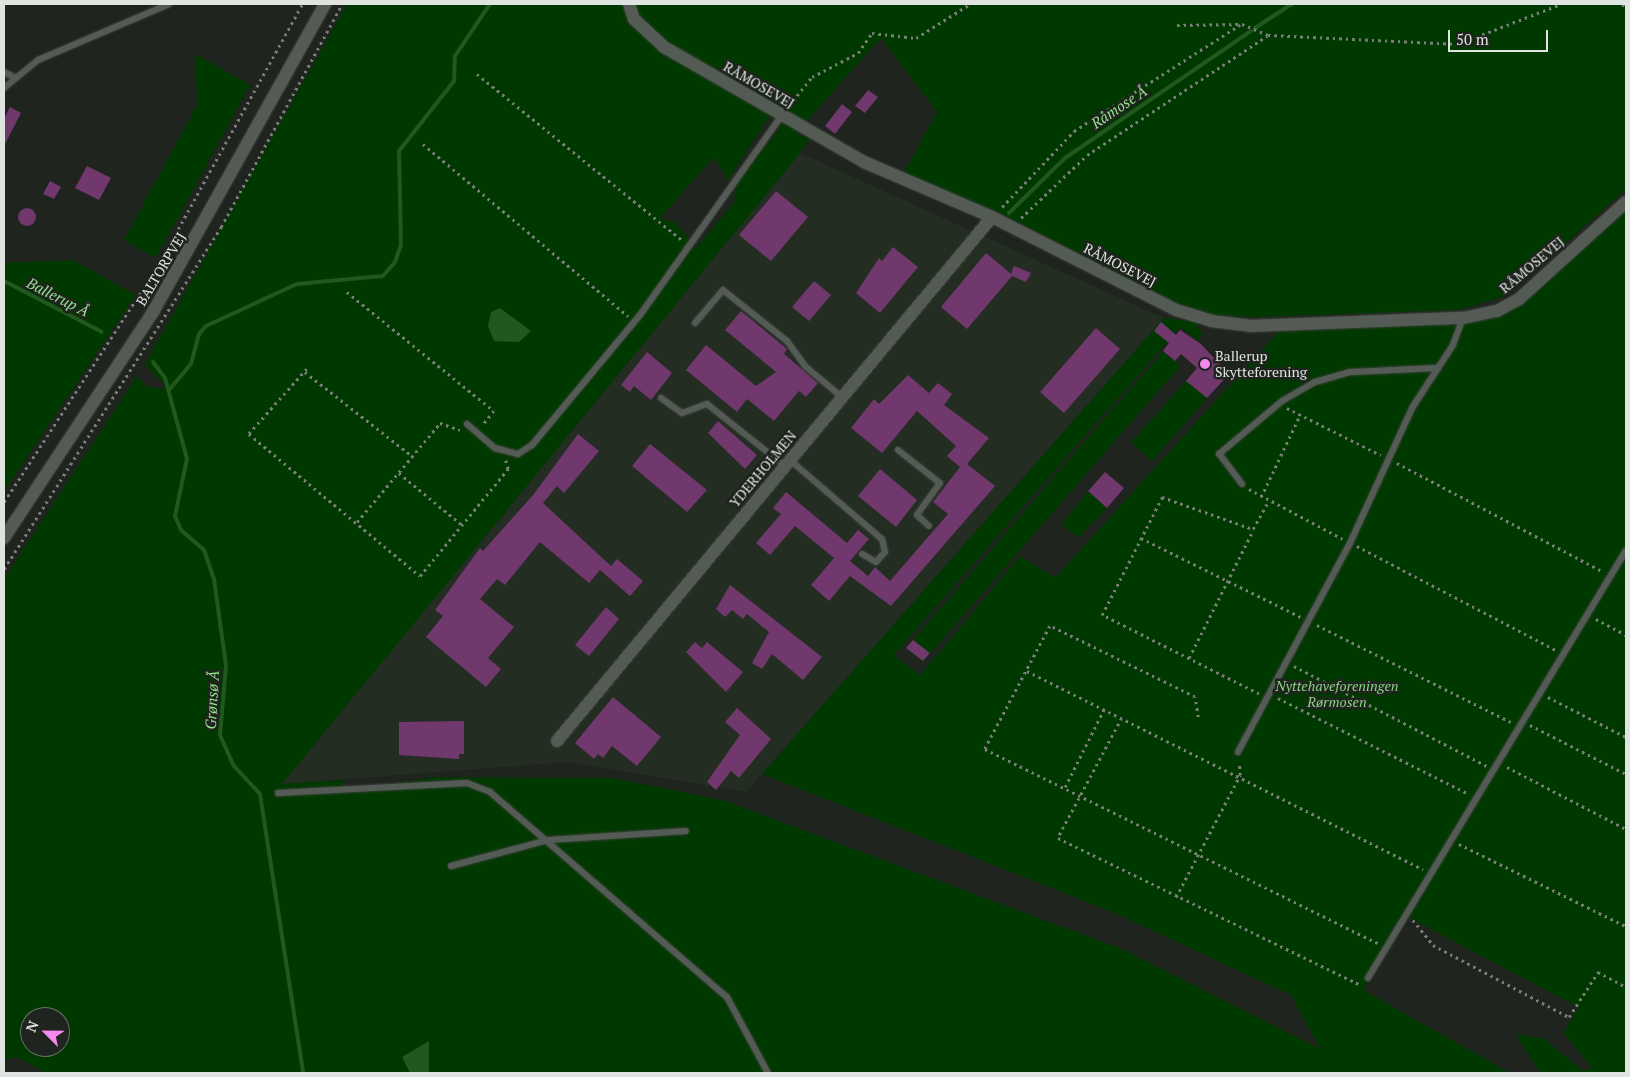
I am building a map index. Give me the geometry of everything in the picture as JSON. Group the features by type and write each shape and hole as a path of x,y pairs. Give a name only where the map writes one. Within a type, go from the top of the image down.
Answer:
{"street":[{"name":"BALTORPVEJ","path":"4,538 158,304 325,4"},
{"name":"RÅMOSEVEJ","path":"629,4 634,19 664,46 864,162 992,218 1176,310 1211,321 1250,326 1463,318 1497,311 1519,299 1626,202"},
{"name":"YDERHOLMEN","path":"557,741 992,218"}],"lane":[{"path":"4,88 38,60 169,4"},
{"path":"4,72 16,78"},
{"path":"467,424 503,450 518,454 532,445 635,321 691,247 782,115"},
{"path":"694,323 723,290 787,340 806,367 842,397"},
{"path":"1238,752 1350,543 1412,408 1438,368 1463,318"},
{"path":"1242,484 1219,454 1279,404 1315,382 1349,372 1438,368"},
{"path":"661,398 682,413 707,404 787,463 882,539 885,552 876,562 862,554"},
{"path":"898,450 940,483 917,515 929,526"},
{"path":"1368,978 1429,872 1626,551"},
{"path":"278,793 467,783 508,804 727,997 768,1073"},
{"path":"451,866 548,840 686,831"}],"path":[{"path":"4,502 156,268 302,4"},
{"path":"4,569 201,260 342,4"},
{"path":"782,115 812,77 858,53 872,33 916,38 970,4"},
{"path":"1177,25 1242,24 1268,35 1458,44 1560,4"},
{"path":"1623,4 1626,8"},
{"path":"992,218 1074,131 1242,24"},
{"path":"992,218 1020,219 1087,156 1268,35"},
{"path":"477,74 691,247"},
{"path":"423,144 635,321"},
{"path":"348,292 494,411 477,433 440,423 357,522"},
{"path":"412,456 306,370 249,434 420,576 508,469 503,450"},
{"path":"1279,404 1389,459 1612,576"},
{"path":"1261,497 1300,415"},
{"path":"398,472 462,525"},
{"path":"1242,484 1268,502 1564,654"},
{"path":"1253,529 1162,497 1102,615 1475,797"},
{"path":"1189,658 1268,502"},
{"path":"1141,538 1308,621 1626,774"},
{"path":"1588,615 1626,635"},
{"path":"1198,717 1195,697 1050,626 985,749 1386,947"},
{"path":"1286,662 1493,769"},
{"path":"1027,671 1240,775 1429,872"},
{"path":"1540,693 1626,737"},
{"path":"1065,787 1104,709"},
{"path":"1122,718 1058,838 1362,986 1368,978"},
{"path":"1176,897 1240,775 1238,752"},
{"path":"1497,762 1626,829"},
{"path":"1449,839 1626,926"},
{"path":"1406,912 1433,945 1568,1017 1598,972 1626,987"}],"shaded area":[{"path":"800,153 1164,318 746,792 570,762 281,784"},
{"path":"500,308 531,331 519,342 494,341 488,326 491,312"},
{"path":"429,1041 429,1073 410,1073 402,1057"}],"green space":[{"name":"Nyttehaveforeningen Rørmosen","path":"347,4 1626,4 1626,189 1508,295 1459,310 1252,317 1214,315 1178,304 997,212 904,173 937,112 881,38 796,133 809,139 800,153 282,784 343,780 342,791 437,777 612,778 726,801 1122,949 1320,1049 1291,995 1115,913 762,774 1164,318 1195,322 1202,334 1198,341 1180,327 894,655 920,675 1020,556 1055,578 1277,333 1501,316 1519,306 1626,211 1626,1073 1540,1073 1516,1035 1543,1038 1582,1070 1592,1068 1564,1033 1578,1007 1408,917 1363,990 1510,1073 46,1073 17,1057 4,1060 4,579 137,376 147,387 168,389 145,364","holes":["769,116 781,127 738,179 733,204 696,248 676,223 660,218 714,157 728,180"]},
{"path":"195,54 250,85 156,258 124,240 197,105"},
{"path":"72,260 136,295 4,492 4,263"},
{"path":"1163,351 1180,366 923,662 906,648"},
{"path":"1187,380 1207,398 1152,461 1131,443"},
{"path":"1088,491 1107,508 1078,538 1062,524"}],"building":[{"path":"868,90 878,97 865,113 855,106"},
{"path":"842,104 852,112 835,134 825,126"},
{"path":"10,107 21,113 4,146 4,119"},
{"path":"87,166 111,178 99,200 75,188"},
{"path":"50,181 61,187 54,199 43,194"},
{"path":"776,191 808,217 771,261 739,235"},
{"path":"23,208 31,208 36,213 34,224 23,226 18,221 18,213"},
{"path":"893,247 918,267 880,313 856,293 879,258 882,261"},
{"path":"986,253 1011,274 1014,266 1031,273 1026,282 1012,276 967,329 941,307"},
{"path":"814,281 831,295 809,321 792,307"},
{"path":"741,311 787,349 784,354 818,383 806,397 799,391 774,421 747,399 737,412 686,370 706,345 756,386 776,372 725,330"},
{"name":"Ballerup Skytteforening","path":"1161,322 1176,335 1180,330 1201,344 1229,374 1207,398 1186,381 1197,368 1181,354 1175,361 1163,351 1169,343 1154,331"},
{"path":"1096,328 1120,349 1064,413 1040,392"},
{"path":"647,352 672,373 651,400 634,386 630,392 621,385"},
{"path":"908,375 929,393 938,383 952,394 944,405 989,438 967,464 995,486 891,606 850,576 829,601 811,585 834,558 795,526 770,555 756,543 781,514 773,508 786,492 847,543 858,530 869,539 850,561 868,576 875,567 890,581 948,514 933,502 960,467 947,456 956,446 917,411 882,453 851,428 874,399 879,404"},
{"path":"718,421 757,455 745,469 708,433"},
{"path":"578,434 599,451 564,493 557,486 543,503 611,566 617,559 643,581 630,596 600,570 589,583 540,542 505,585 497,579 480,599 514,627 488,658 501,669 486,687 426,637 443,616 435,610 480,548 483,551 533,495"},
{"path":"650,444 707,490 687,512 632,466"},
{"path":"880,469 917,500 896,527 858,496"},
{"path":"1105,472 1124,488 1107,508 1088,491"},
{"path":"730,585 822,657 803,680 772,654 762,669 752,663 769,632 747,614 743,619 732,610 725,617 716,609"},
{"path":"606,607 619,619 589,656 575,645"},
{"path":"913,640 930,653 923,661 906,648"},
{"path":"695,642 702,648 707,642 743,672 726,692 686,652"},
{"path":"613,697 661,737 637,766 612,746 603,758 598,754 594,759 575,743"},
{"path":"737,708 771,739 739,778 731,771 716,790 707,782 740,735 725,722"},
{"path":"464,721 464,754 459,754 459,759 399,755 399,722"}],"waterway":[{"path":"169,390 191,364 199,334 206,326 297,284 383,276 395,262 401,245 399,151 454,81 455,56 490,4"},
{"name":"Råmose Å","path":"1255,28 1292,4"},
{"name":"Råmose Å","path":"1009,213 1065,158 1251,31"},
{"name":"Ballerup Å","path":"4,281 102,332"},
{"name":"Grønsø Å","path":"153,362 165,378 187,459 175,516 181,530 204,550 214,579 226,666 220,735 234,766 260,794 303,1073"}],"place":[{"name":"Ballerup Skytteforening","path":"1205,364"}]}
